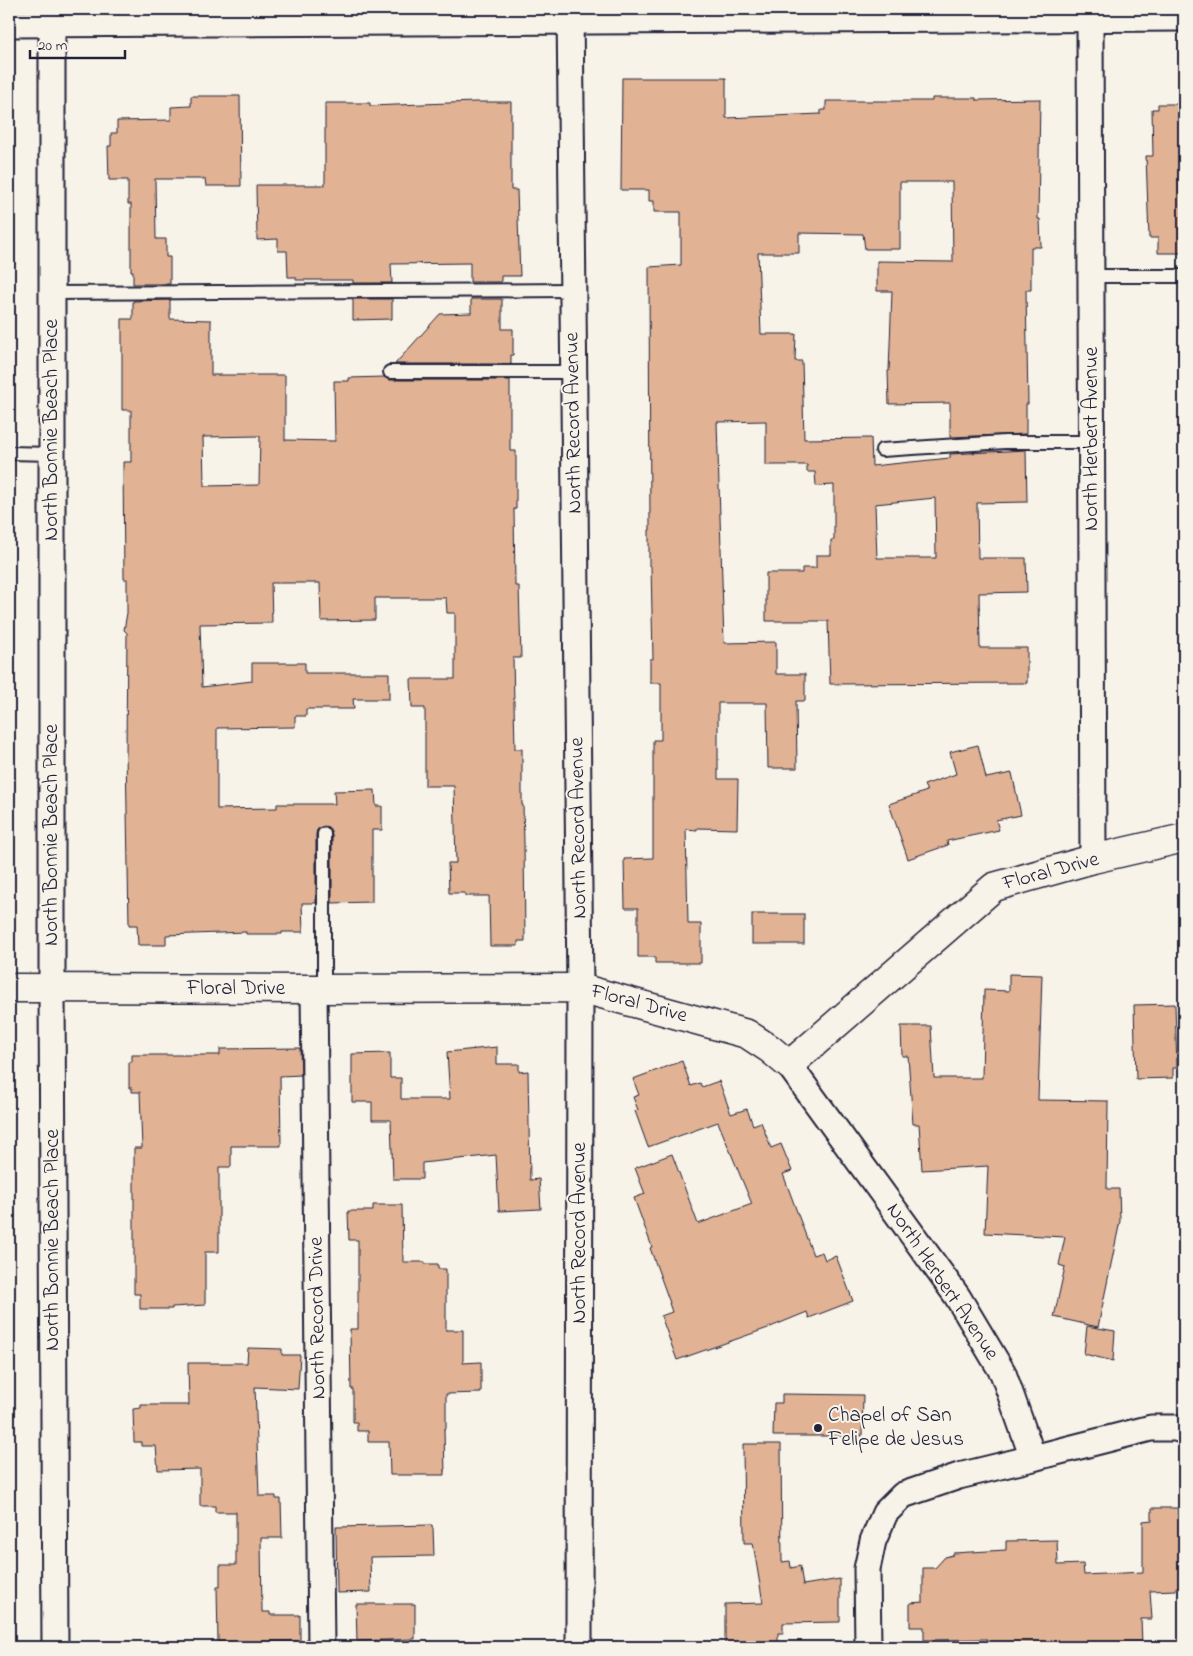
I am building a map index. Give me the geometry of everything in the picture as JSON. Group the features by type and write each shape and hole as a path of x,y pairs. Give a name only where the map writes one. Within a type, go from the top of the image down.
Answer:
{"street":[{"path":"9,24 570,15 1184,18"},
{"name":"North Record Avenue","path":"570,15 580,988 579,1647"},
{"name":"North Herbert Avenue","path":"1090,19 1093,859"},
{"name":"North Bonnie Beach Place","path":"52,24 52,987 55,1647"},
{"name":"Floral Drive","path":"9,988 319,990 580,988 747,1034 770,1049 789,1065 994,887 1093,859 1184,838"},
{"name":"North Record Drive","path":"319,990 321,1647"},
{"name":"North Herbert Avenue","path":"789,1065 957,1296 1003,1373 1033,1458"},
{"path":"868,1647 867,1569 873,1541 885,1513 903,1495 959,1476 1151,1428 1176,1428 1184,1431"}],"lane":[{"path":"1091,276 1184,276"},
{"path":"52,292 573,290"},
{"path":"390,372 574,372"},
{"path":"882,450 1005,442 1091,442"},
{"path":"9,453 52,454"},
{"path":"319,990 324,834"}],"building":[{"path":"622,78 726,78 726,118 821,114 821,110 826,110 826,101 932,101 932,98 976,98 976,100 1040,99 1038,219 1040,219 1041,247 1031,247 1031,290 1026,290 1028,404 1026,404 1026,434 950,437 950,403 889,404 888,371 892,291 877,291 877,261 953,262 952,182 900,182 900,249 865,249 863,234 799,233 799,253 758,253 761,334 796,334 795,361 802,361 804,439 871,438 872,466 950,458 950,454 1026,450 1027,502 977,503 978,558 1026,558 1027,592 979,593 980,648 1027,648 1027,683 830,684 828,621 766,621 766,573 802,573 802,568 816,568 816,555 831,555 831,540 834,540 834,485 816,486 815,472 807,472 807,465 766,465 766,421 717,422 724,643 776,642 776,674 805,674 805,701 796,701 797,768 768,768 767,703 718,703 718,779 738,779 737,829 686,829 688,924 701,924 701,963 655,963 655,957 638,957 638,908 625,908 624,859 653,858 653,740 661,740 661,683 650,683 650,659 653,659 651,566 649,566 649,267 681,265 681,212 654,212 654,201 649,201 649,190 621,190","holes":["935,498 936,558 877,558 875,504"]},
{"path":"191,96 240,96 241,186 206,186 205,179 155,179 156,239 166,239 166,257 170,257 170,284 133,284 133,271 131,271 131,204 128,204 128,180 109,180 108,146 111,146 111,133 117,133 117,121 171,120 171,107 191,106"},
{"path":"511,102 511,190 517,190 520,276 501,276 501,282 470,282 470,263 391,264 392,283 353,283 353,280 296,280 296,277 288,277 287,251 278,251 278,239 257,240 256,185 325,185 325,103 370,103 370,106"},
{"path":"1158,104 1184,104 1184,253 1158,253 1158,238 1149,238 1146,156 1153,156 1152,109 1158,109"},
{"path":"353,299 392,299 392,319 353,320"},
{"path":"471,299 502,299 502,329 513,329 511,364 395,364 440,314 471,313"},
{"path":"170,300 170,319 211,320 211,375 285,375 285,440 335,441 334,381 349,381 349,378 384,377 390,380 510,380 510,451 516,451 516,509 514,509 515,586 519,586 521,658 513,658 515,749 522,749 524,843 525,941 518,941 518,946 490,946 489,896 465,896 465,893 449,893 448,863 456,863 454,786 425,786 425,708 412,708 411,679 455,679 455,613 447,613 446,598 375,598 375,620 321,621 320,583 271,583 272,623 200,624 202,687 252,681 252,663 305,663 305,673 389,673 389,699 353,699 354,709 306,709 306,716 295,716 295,727 217,728 217,809 277,808 277,804 335,804 334,791 375,790 376,806 382,806 382,830 372,830 372,902 332,903 332,834 328,827 324,826 317,830 316,834 316,903 302,903 303,932 282,932 282,934 246,934 246,932 166,935 166,945 138,945 137,925 129,925 126,752 127,633 124,630 127,613 127,579 124,579 123,462 131,462 131,410 122,410 122,319 133,319 133,301","holes":["260,436 259,485 204,486 203,437"]},
{"path":"978,745 986,778 1012,773 1021,815 996,820 999,830 947,841 948,845 908,859 889,804 927,791 924,785 956,774 950,752"},
{"path":"752,914 804,914 804,944 752,944"},
{"path":"1009,974 1042,975 1038,1100 1108,1101 1107,1189 1119,1189 1120,1221 1098,1327 1054,1317 1065,1267 1059,1265 1065,1237 985,1233 988,1166 922,1170 919,1124 913,1124 908,1056 902,1056 901,1026 931,1026 934,1078 982,1078 984,990 1009,991"},
{"path":"1175,1004 1177,1068 1173,1068 1173,1078 1136,1079 1134,1005"},
{"path":"497,1047 497,1064 519,1064 519,1072 528,1071 530,1180 539,1179 541,1209 499,1211 496,1155 422,1163 422,1179 393,1179 391,1120 372,1120 372,1102 352,1102 352,1054 390,1053 390,1078 401,1078 401,1099 450,1099 447,1052"},
{"path":"300,1048 301,1075 280,1076 281,1146 231,1146 231,1167 219,1167 219,1252 205,1252 205,1305 172,1307 172,1309 140,1309 140,1294 134,1294 134,1148 142,1148 140,1092 132,1092 132,1088 129,1088 129,1062 132,1062 132,1055 220,1055 220,1049"},
{"path":"682,1061 691,1086 700,1083 702,1087 719,1081 731,1114 747,1109 753,1125 761,1122 771,1148 781,1144 792,1171 783,1174 813,1255 822,1252 825,1260 836,1256 853,1301 809,1318 807,1312 768,1328 677,1360 661,1316 672,1312 670,1303 634,1198 645,1194 635,1168 672,1154 698,1224 752,1204 718,1122 648,1147 635,1111 638,1110 633,1097 639,1095 633,1079"},
{"path":"373,1205 402,1205 403,1262 438,1264 438,1269 446,1269 446,1330 463,1330 463,1363 481,1362 481,1393 446,1394 446,1429 444,1429 445,1475 390,1475 389,1442 368,1442 368,1431 357,1431 357,1422 353,1422 350,1329 358,1329 358,1240 349,1240 348,1211 373,1211"},
{"path":"1087,1326 1115,1331 1113,1361 1084,1354"},
{"path":"248,1348 282,1349 282,1355 300,1355 298,1389 255,1387 259,1496 276,1496 276,1499 281,1499 282,1538 261,1538 262,1612 270,1612 270,1615 300,1615 300,1641 218,1642 217,1587 220,1587 220,1565 236,1565 236,1512 215,1512 215,1506 200,1506 200,1469 158,1470 156,1446 141,1446 141,1442 134,1442 133,1409 141,1408 141,1405 189,1405 188,1363 247,1363"},
{"path":"782,1394 863,1395 862,1436 773,1436 774,1403 782,1403"},
{"path":"743,1444 781,1444 782,1562 790,1561 791,1568 800,1566 803,1585 840,1579 840,1622 783,1623 783,1633 778,1633 778,1647 725,1647 725,1604 763,1603 753,1543 744,1543"},
{"path":"1152,1508 1178,1508 1178,1513 1184,1513 1184,1587 1176,1587 1176,1590 1150,1591 1152,1619 1141,1619 1142,1644 987,1647 987,1639 924,1640 924,1627 910,1627 910,1603 923,1602 923,1568 935,1568 945,1557 953,1555 953,1553 1006,1550 1006,1541 1057,1540 1058,1565 1083,1564 1084,1575 1143,1572 1143,1521 1152,1520"},
{"path":"432,1525 434,1556 370,1557 371,1592 337,1593 336,1527"},
{"path":"356,1604 415,1604 415,1639 357,1641"}],"place":[{"name":"Chapel of San Felipe de Jesus","path":"818,1428"}]}
